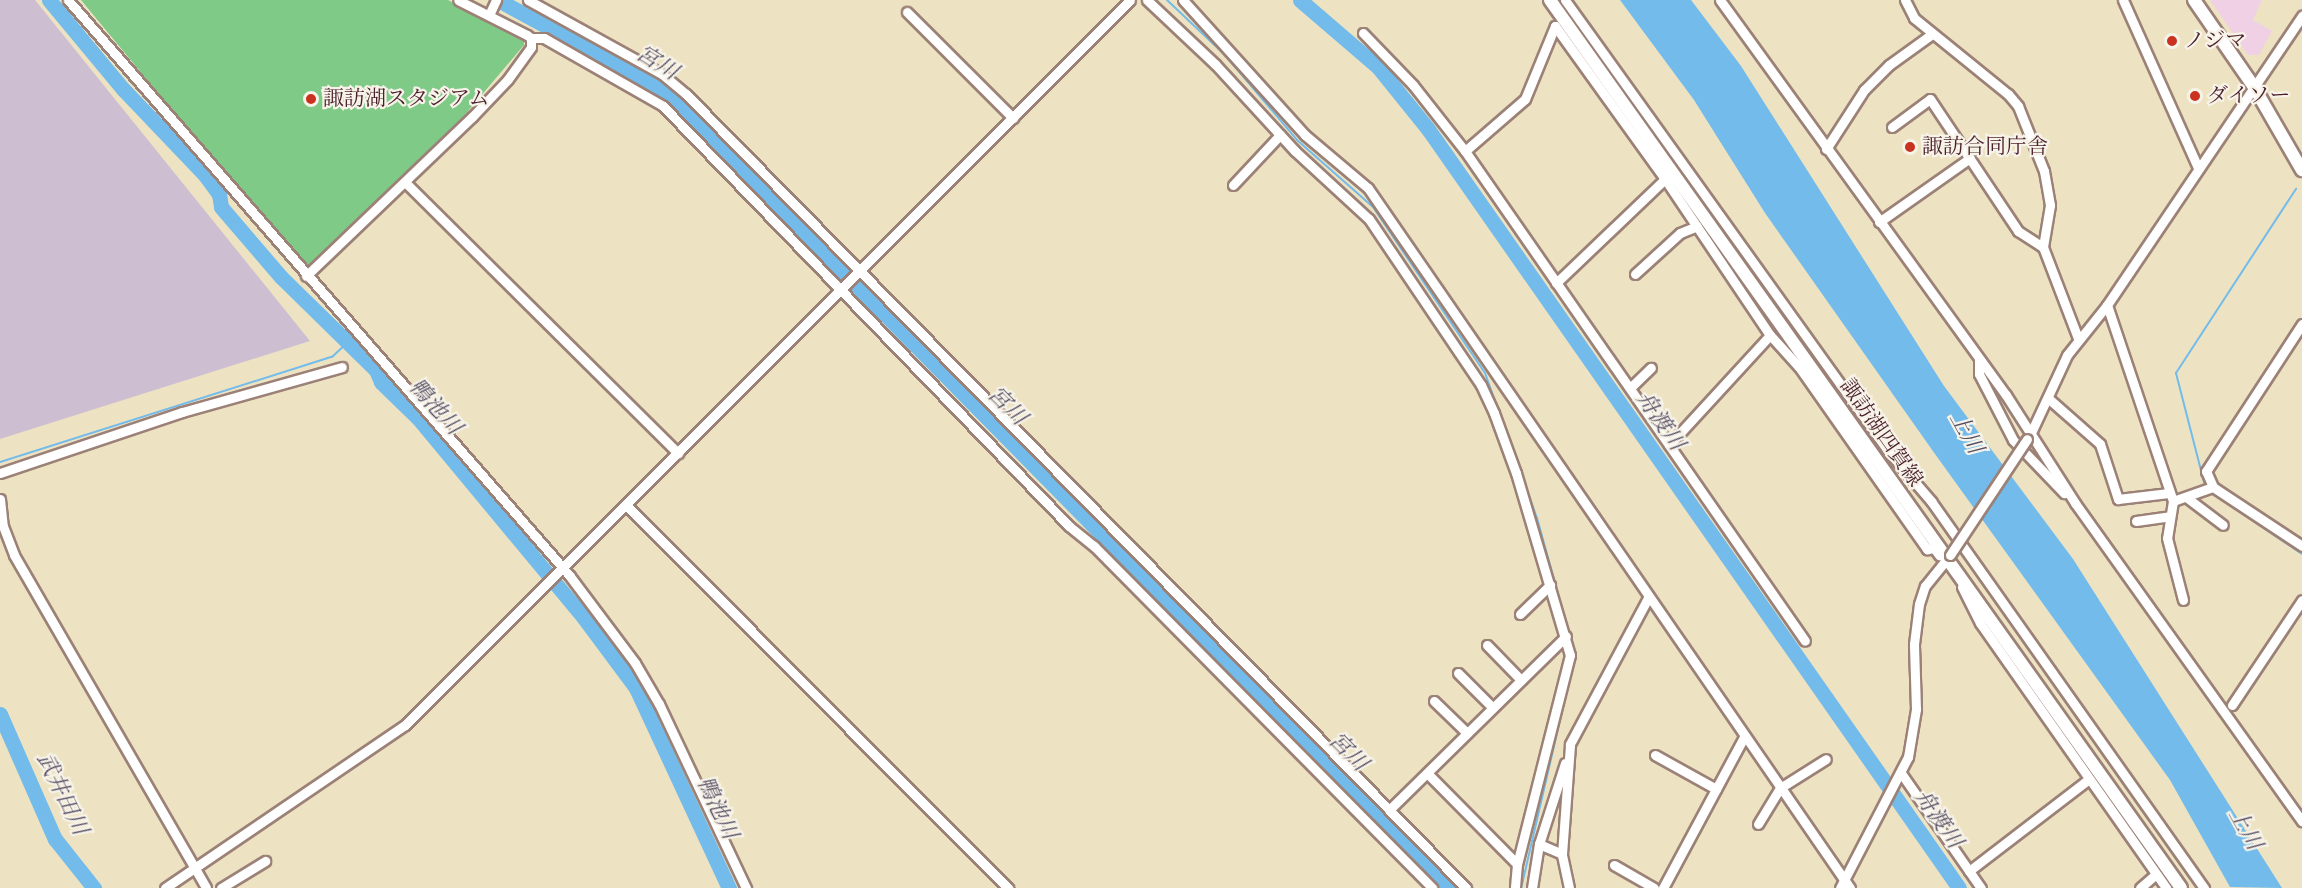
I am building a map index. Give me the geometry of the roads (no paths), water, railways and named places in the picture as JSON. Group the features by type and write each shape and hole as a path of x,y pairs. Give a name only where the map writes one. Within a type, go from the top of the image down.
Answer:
{"main road":[{"name":"諏訪湖四賀線","path":"1550,0 2181,888"},
{"path":"2194,0 2254,87 2302,170"}],"street":[{"path":"68,0 562,569 635,663 659,704 746,888"},
{"path":"458,0 490,12 531,38 544,38 663,106 805,248 1069,526 1094,546 1432,888"},
{"path":"490,12 496,0"},
{"path":"528,0 662,74 1466,888"},
{"path":"165,888 194,866 405,725 843,290 1130,0"},
{"path":"1147,0 1215,63 1280,135 1369,219 1481,385 1516,473 1570,655 1517,864 1515,888"},
{"path":"1183,0 1305,135 1368,189 1845,885"},
{"path":"1564,0 1889,452 1931,501 2204,888"},
{"path":"1720,0 1979,360 2075,503 2302,821"},
{"path":"1905,0 1914,18 2008,94 2018,106 2044,171 2049,196 2043,247 2078,338"},
{"path":"2123,0 2198,168"},
{"path":"907,12 1013,118"},
{"path":"1845,885 1900,776 1914,731 1914,644 1919,604 1925,586 1947,559 2029,436 2078,338 2107,305 2302,16"},
{"path":"1465,151 1525,99 1556,26 1665,178 1770,335 1799,367 1927,549 1934,548 1947,559"},
{"path":"1363,33 1413,85 1465,151 1805,641"},
{"path":"1826,149 1864,90 1888,65 1932,34"},
{"path":"306,276 405,182 508,79 531,47 531,38"},
{"path":"1892,127 1930,99 2018,231 2043,247"},
{"path":"1233,185 1280,135"},
{"path":"1879,222 1970,159"},
{"path":"1556,283 1665,178"},
{"path":"405,182 678,453"},
{"path":"1635,274 1680,233 1697,226"},
{"path":"2107,305 2171,497 2167,538 2183,600"},
{"path":"2302,324 2207,465 2213,487 2302,546"},
{"path":"1669,445 1770,335"},
{"path":"1979,360 1979,374 2013,440 2075,503"},
{"path":"0,468 182,412 342,367"},
{"path":"1630,388 1651,368"},
{"path":"2049,399 2100,444 2118,499 2186,497 2213,487"},
{"path":"2186,497 2223,525"},
{"path":"0,499 3,526 14,555 206,888"},
{"path":"627,506 1008,888"},
{"path":"2136,521 2170,516"},
{"path":"1961,578 1980,623 2166,888"},
{"path":"1520,614 1550,585"},
{"path":"1533,888 1539,844 1578,727 1648,598"},
{"path":"2232,705 2302,600"},
{"path":"1389,810 1566,636"},
{"path":"1487,645 1521,680"},
{"path":"1458,673 1493,708"},
{"path":"1434,701 1467,733"},
{"path":"1663,888 1744,737"},
{"path":"1655,755 1716,789"},
{"path":"1758,824 1780,788 1826,759"},
{"path":"1566,760 1569,785 1562,854 1569,888"},
{"path":"1427,773 1517,864"},
{"path":"1900,776 1981,888"},
{"path":"1969,871 2089,779"},
{"path":"1539,844 1562,854"},
{"path":"221,888 265,861"},
{"path":"1614,865 1654,888"},
{"path":"2140,888 2156,874"}],"water":[{"name":"上川","path":"1620,0 1691,0 1741,66 1944,386 2073,559 2282,888 2230,887 2170,780 1765,213 1694,100"}],"waterway":[{"name":"鴨池川","path":"49,0 123,89 205,175 219,194 221,207 281,277 376,370 381,382 418,418 584,618 636,688 729,888"},
{"name":"宮川","path":"498,0 655,85 673,99 1450,888"},
{"path":"1167,0 1225,55 1297,140 1373,207 1485,373 1537,518 1575,655 1521,888"},
{"name":"舟渡川","path":"1300,0 1378,67 1428,129 1959,888"},
{"path":"2205,486 2176,373 2296,189"},
{"path":"0,462 332,357 346,344"},
{"path":"2215,495 2302,554"},
{"name":"武井田川","path":"0,714 55,839 94,888"}],"place":[{"name":"ノジマ","path":"2172,41"},
{"name":"ダイソー","path":"2195,96"},
{"name":"諏訪湖スタジアム","path":"311,99"},
{"name":"諏訪合同庁舎","path":"1910,147"}]}
